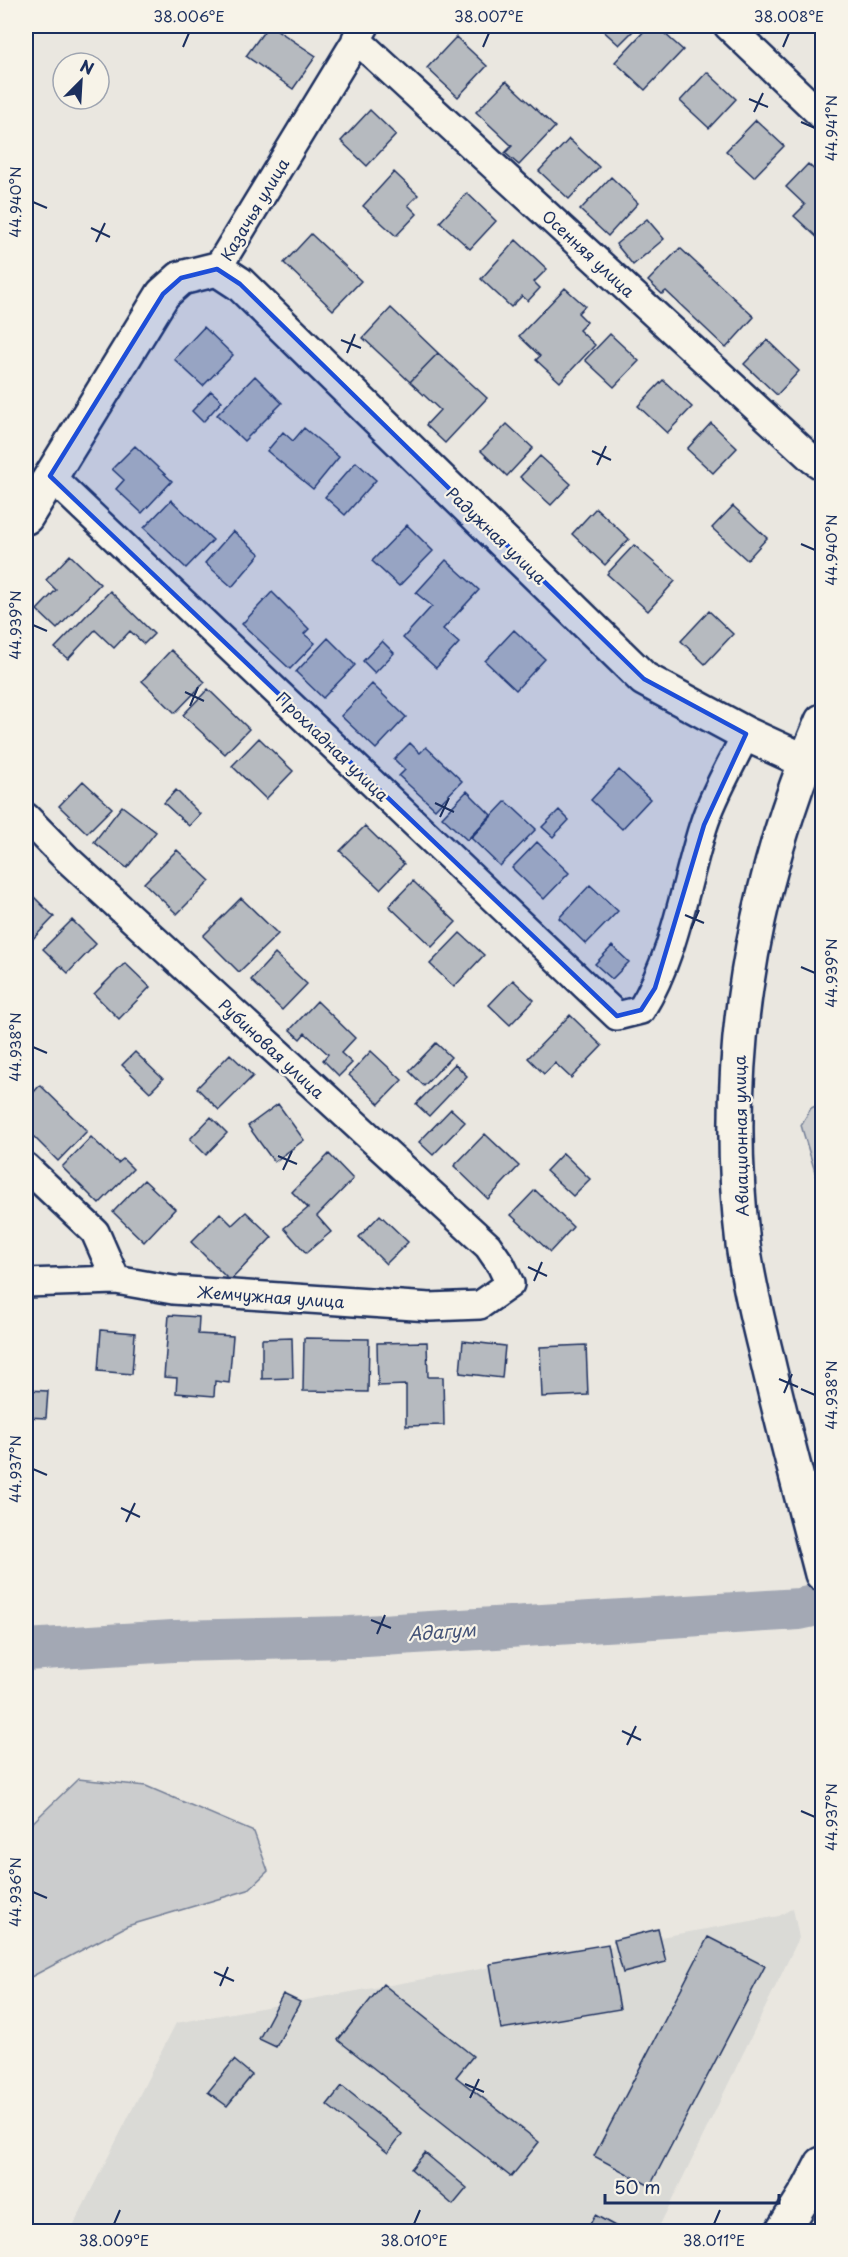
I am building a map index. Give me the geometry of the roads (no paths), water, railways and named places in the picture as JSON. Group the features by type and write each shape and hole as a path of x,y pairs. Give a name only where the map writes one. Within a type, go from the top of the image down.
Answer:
{"main road":[{"name":"Казачья улица","path":"26,517 163,294 181,279 217,269"},
{"name":"Радужная улица","path":"217,269 240,284 644,679 746,734 805,761"},
{"name":"Авиационная улица","path":"822,721 805,761 765,884 747,970 736,1072 737,1161 743,1244 756,1313 780,1415 822,1574"},
{"path":"782,2232 822,2164"}],"street":[{"path":"728,26 754,35 822,116"},
{"name":"Казачья улица","path":"217,269 360,32"},
{"name":"Осенняя улица","path":"360,32 804,452 822,466"},
{"name":"Прохладная улица","path":"50,477 617,1016 641,1010 655,988 682,905 704,825 746,734"},
{"name":"Рубиновая улица","path":"26,818 66,858 488,1246 510,1284"},
{"path":"26,1167 95,1232 116,1280"},
{"name":"Жемчужная улица","path":"26,1283 116,1280 173,1290 430,1306 480,1305 510,1284"}],"waterway":[{"name":"Адагум","path":"26,1650 173,1641 350,1637 799,1609 822,1604"}]}
